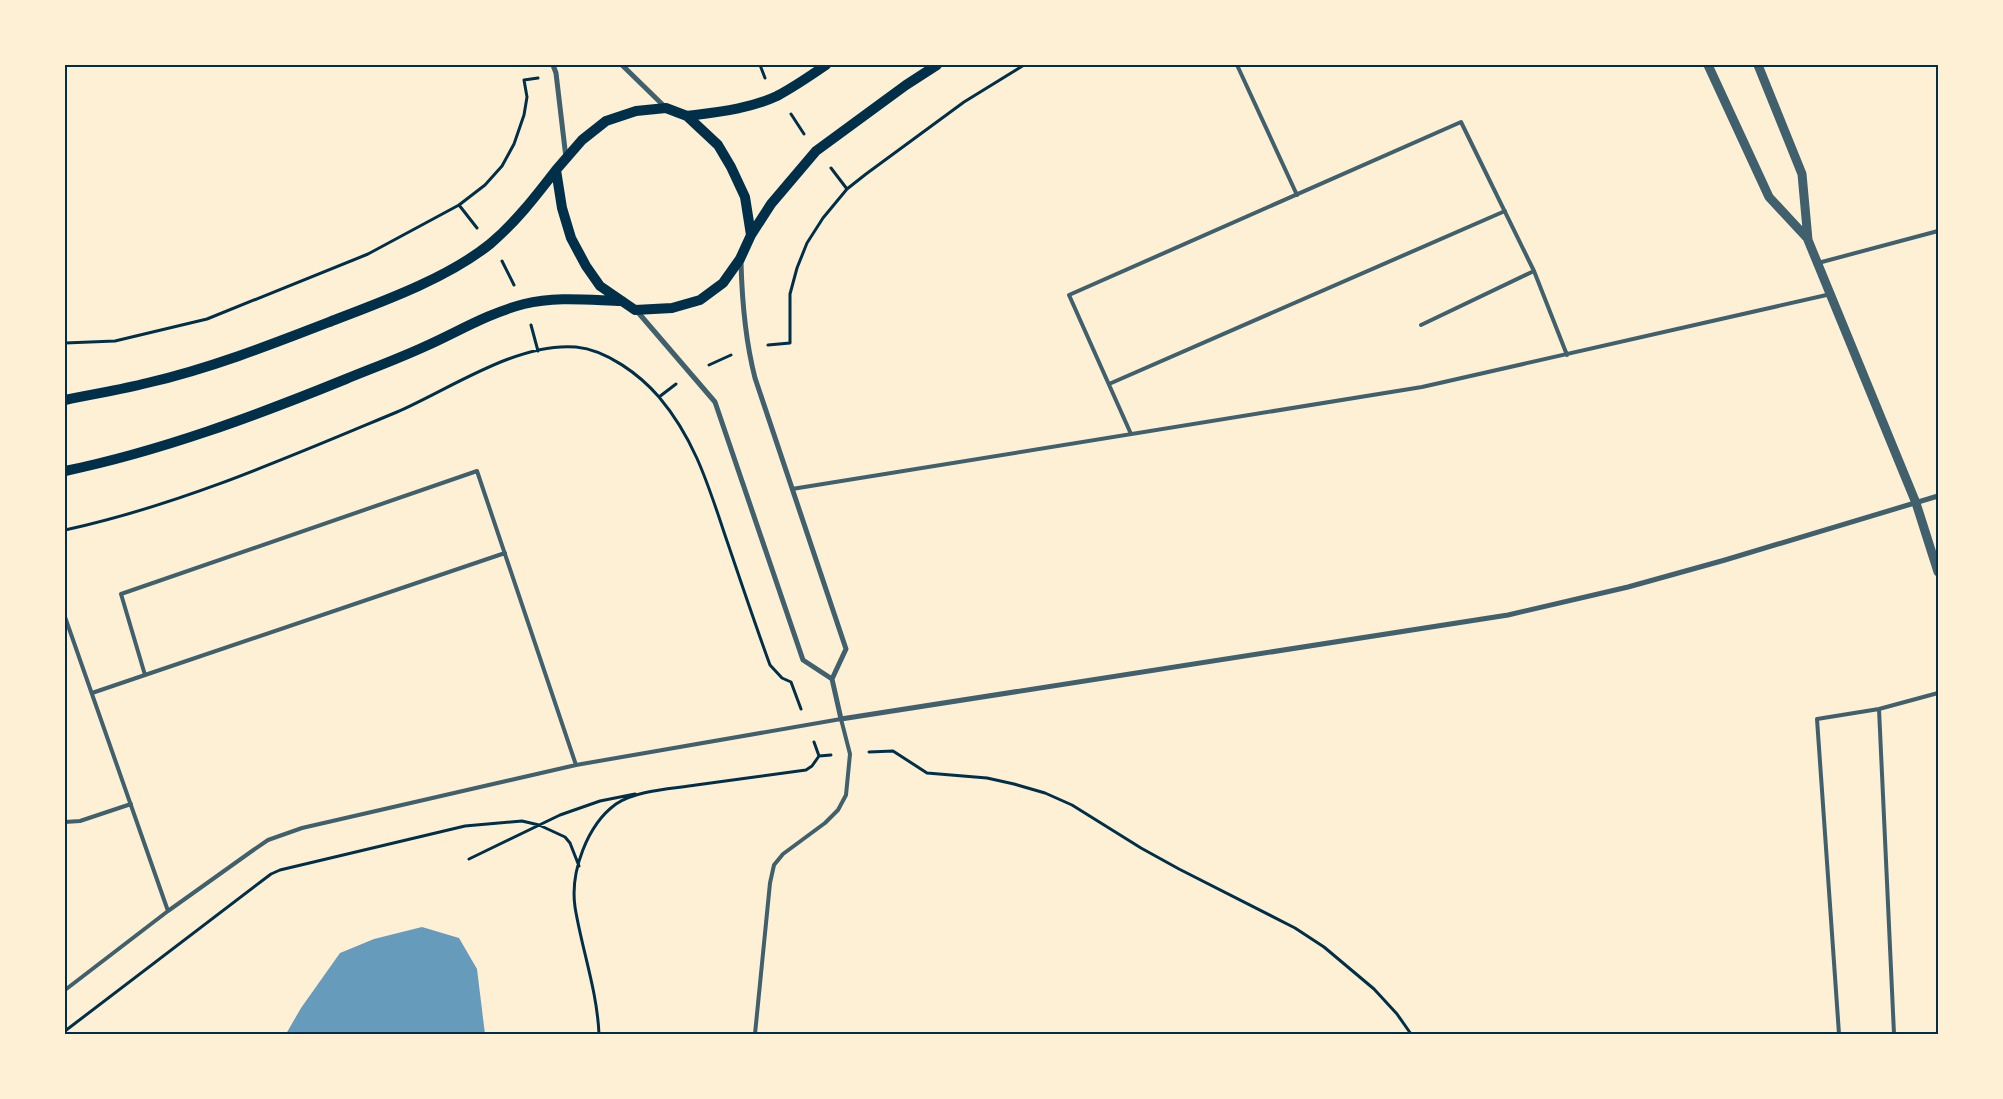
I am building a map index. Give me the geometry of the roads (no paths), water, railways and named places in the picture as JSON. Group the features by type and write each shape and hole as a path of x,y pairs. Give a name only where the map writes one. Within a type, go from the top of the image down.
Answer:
{"main road":[{"path":"687,116 739,109 778,95 826,65"},
{"path":"556,170 562,208 570,238 600,286 635,310 672,308 700,300 723,283 740,259 751,235 771,204 816,151 906,85 937,65"},
{"path":"65,400 148,383 240,356 381,302 461,263 490,244 532,202 582,140 606,121 636,111 666,108 687,116 718,145 732,167 745,197 751,235"},
{"path":"65,471 144,451 217,428 426,346 490,315 524,304 554,299 622,301"}],"street":[{"path":"553,65 556,73 566,158"},
{"path":"622,65 666,108"},
{"path":"1708,65 1769,197 1808,240"},
{"path":"1758,65 1802,174 1808,240 1916,503 1938,572"},
{"path":"740,259 747,348 755,378 846,649 832,679 842,720 1508,615 1628,587 1938,496"},
{"path":"635,310 715,402 803,660 832,679"}],"lane":[{"path":"1237,65 1297,195"},
{"path":"1131,434 1069,295 1461,122 1534,271 1567,355"},
{"path":"1109,384 1505,211"},
{"path":"1818,263 1938,231"},
{"path":"1421,326 1534,271"},
{"path":"792,488 1412,388 1567,355 1830,294"},
{"path":"144,675 121,594 477,471 576,765"},
{"path":"92,693 505,553"},
{"path":"65,617 168,911"},
{"path":"1839,1034 1817,719 1879,709 1938,693"},
{"path":"1879,709 1894,1034"},
{"path":"65,990 168,911 268,840 302,828 576,765 842,720 850,754 846,795 838,810 825,823 783,854 774,865 770,883 755,1034"},
{"path":"65,822 80,821 131,804"}],"water":[{"path":"422,927 459,938 477,969 485,1034 286,1034 301,1008 340,953 374,939"}]}
